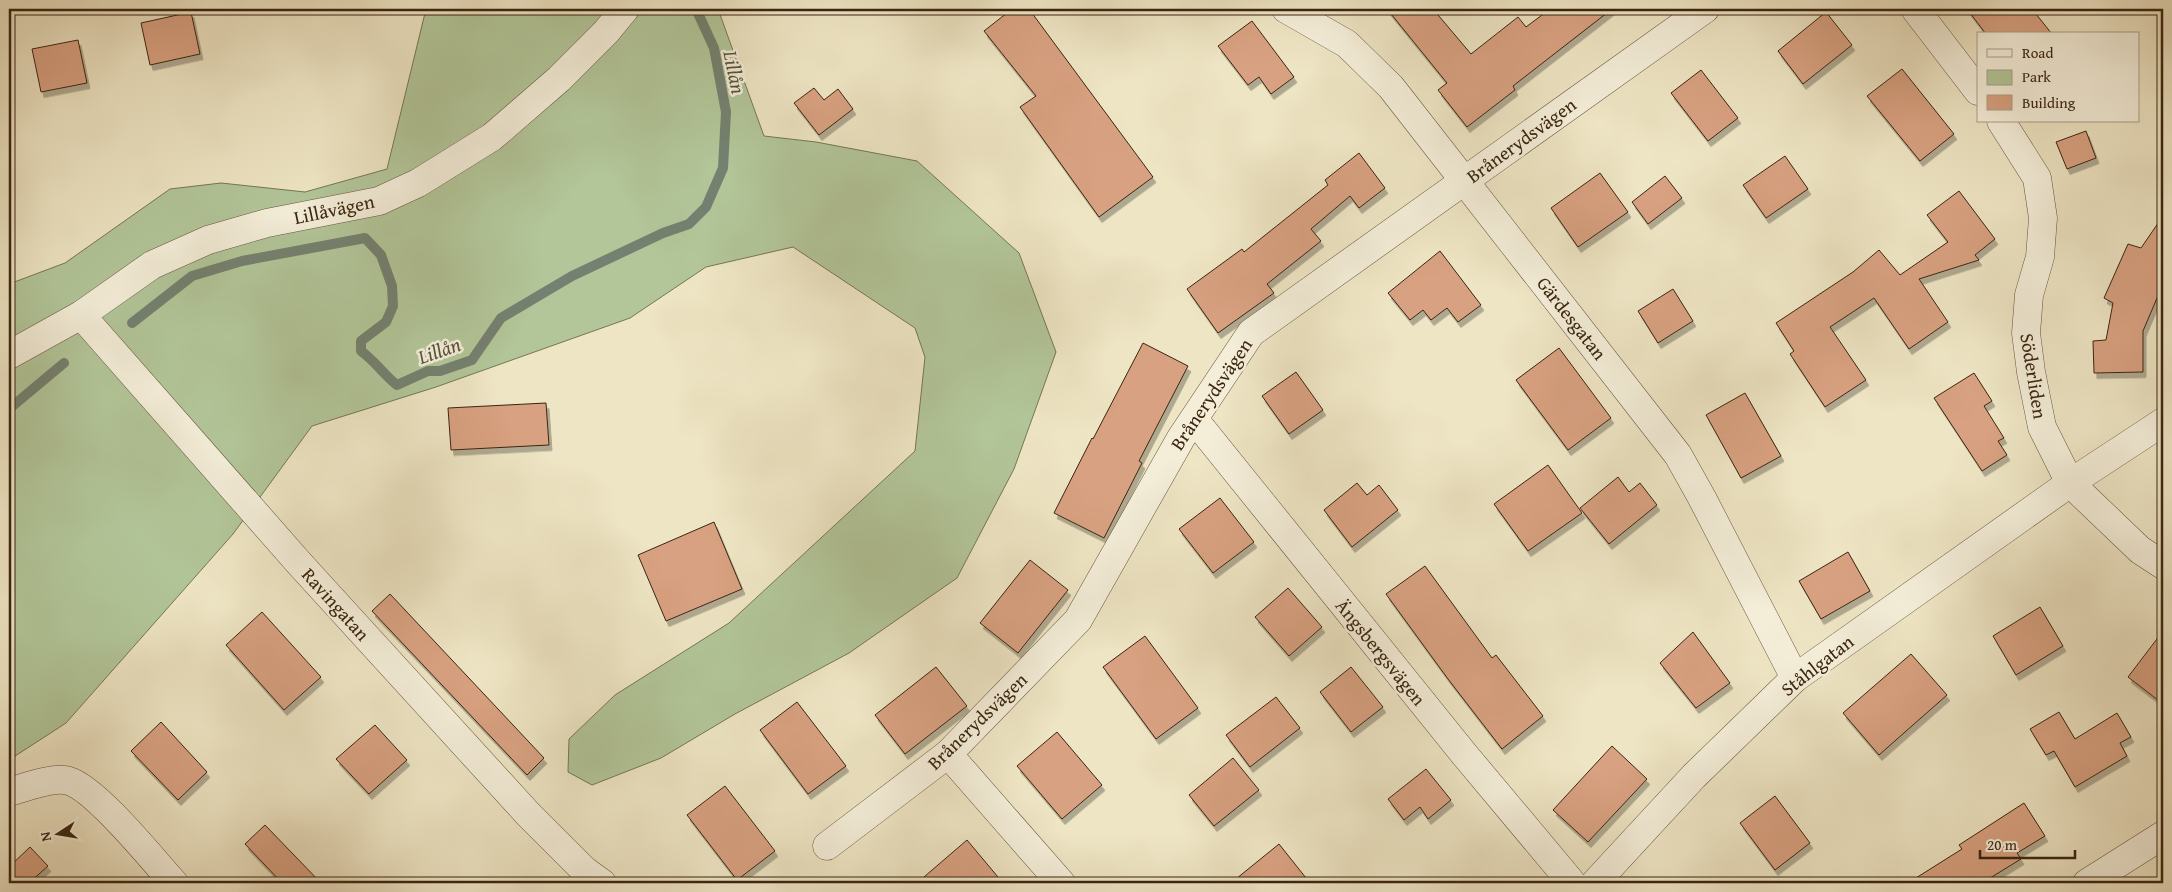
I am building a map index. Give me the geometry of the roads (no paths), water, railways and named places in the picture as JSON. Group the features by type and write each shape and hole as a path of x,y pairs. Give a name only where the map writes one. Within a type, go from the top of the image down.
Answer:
{"street":[{"name":"Lillåvägen","path":"9,355 81,315 152,265 208,240 267,223 379,201 418,183 492,137 559,79 606,32 625,9"},
{"name":"Gärdesgatan","path":"1286,9 1347,44 1391,87 1678,455 1795,678"},
{"name":"Brånerydsvägen","path":"827,846 948,754 1078,620 1180,438 1251,333 1706,9"},
{"path":"1915,9 1977,91"},
{"name":"Söderliden","path":"2002,122 2037,178 2043,218 2040,256 2029,295 2026,333 2030,372 2042,427 2070,483 2140,550 2163,565"},
{"name":"Ravingatan","path":"81,315 298,563 502,785 584,870 602,883"},
{"name":"Ängsbergsvägen","path":"1194,418 1464,754 1572,883"},
{"name":"Ståhlgatan","path":"1595,883 1694,776 1795,678 2070,483 2163,422"},
{"path":"948,754 1061,883"},
{"path":"9,792 42,782 68,781 94,796 174,883"},
{"path":"2087,883 2163,834"}],"waterway":[{"name":"Lillån","path":"132,323 192,276 242,261 365,238 381,255 392,286 393,306 386,322 361,341 361,351 397,385 428,371 440,371 472,360 501,318 572,276 663,233 689,224 706,207 723,168 726,112 714,48 696,9"},
{"name":"Lillån","path":"9,409 64,363"}]}
